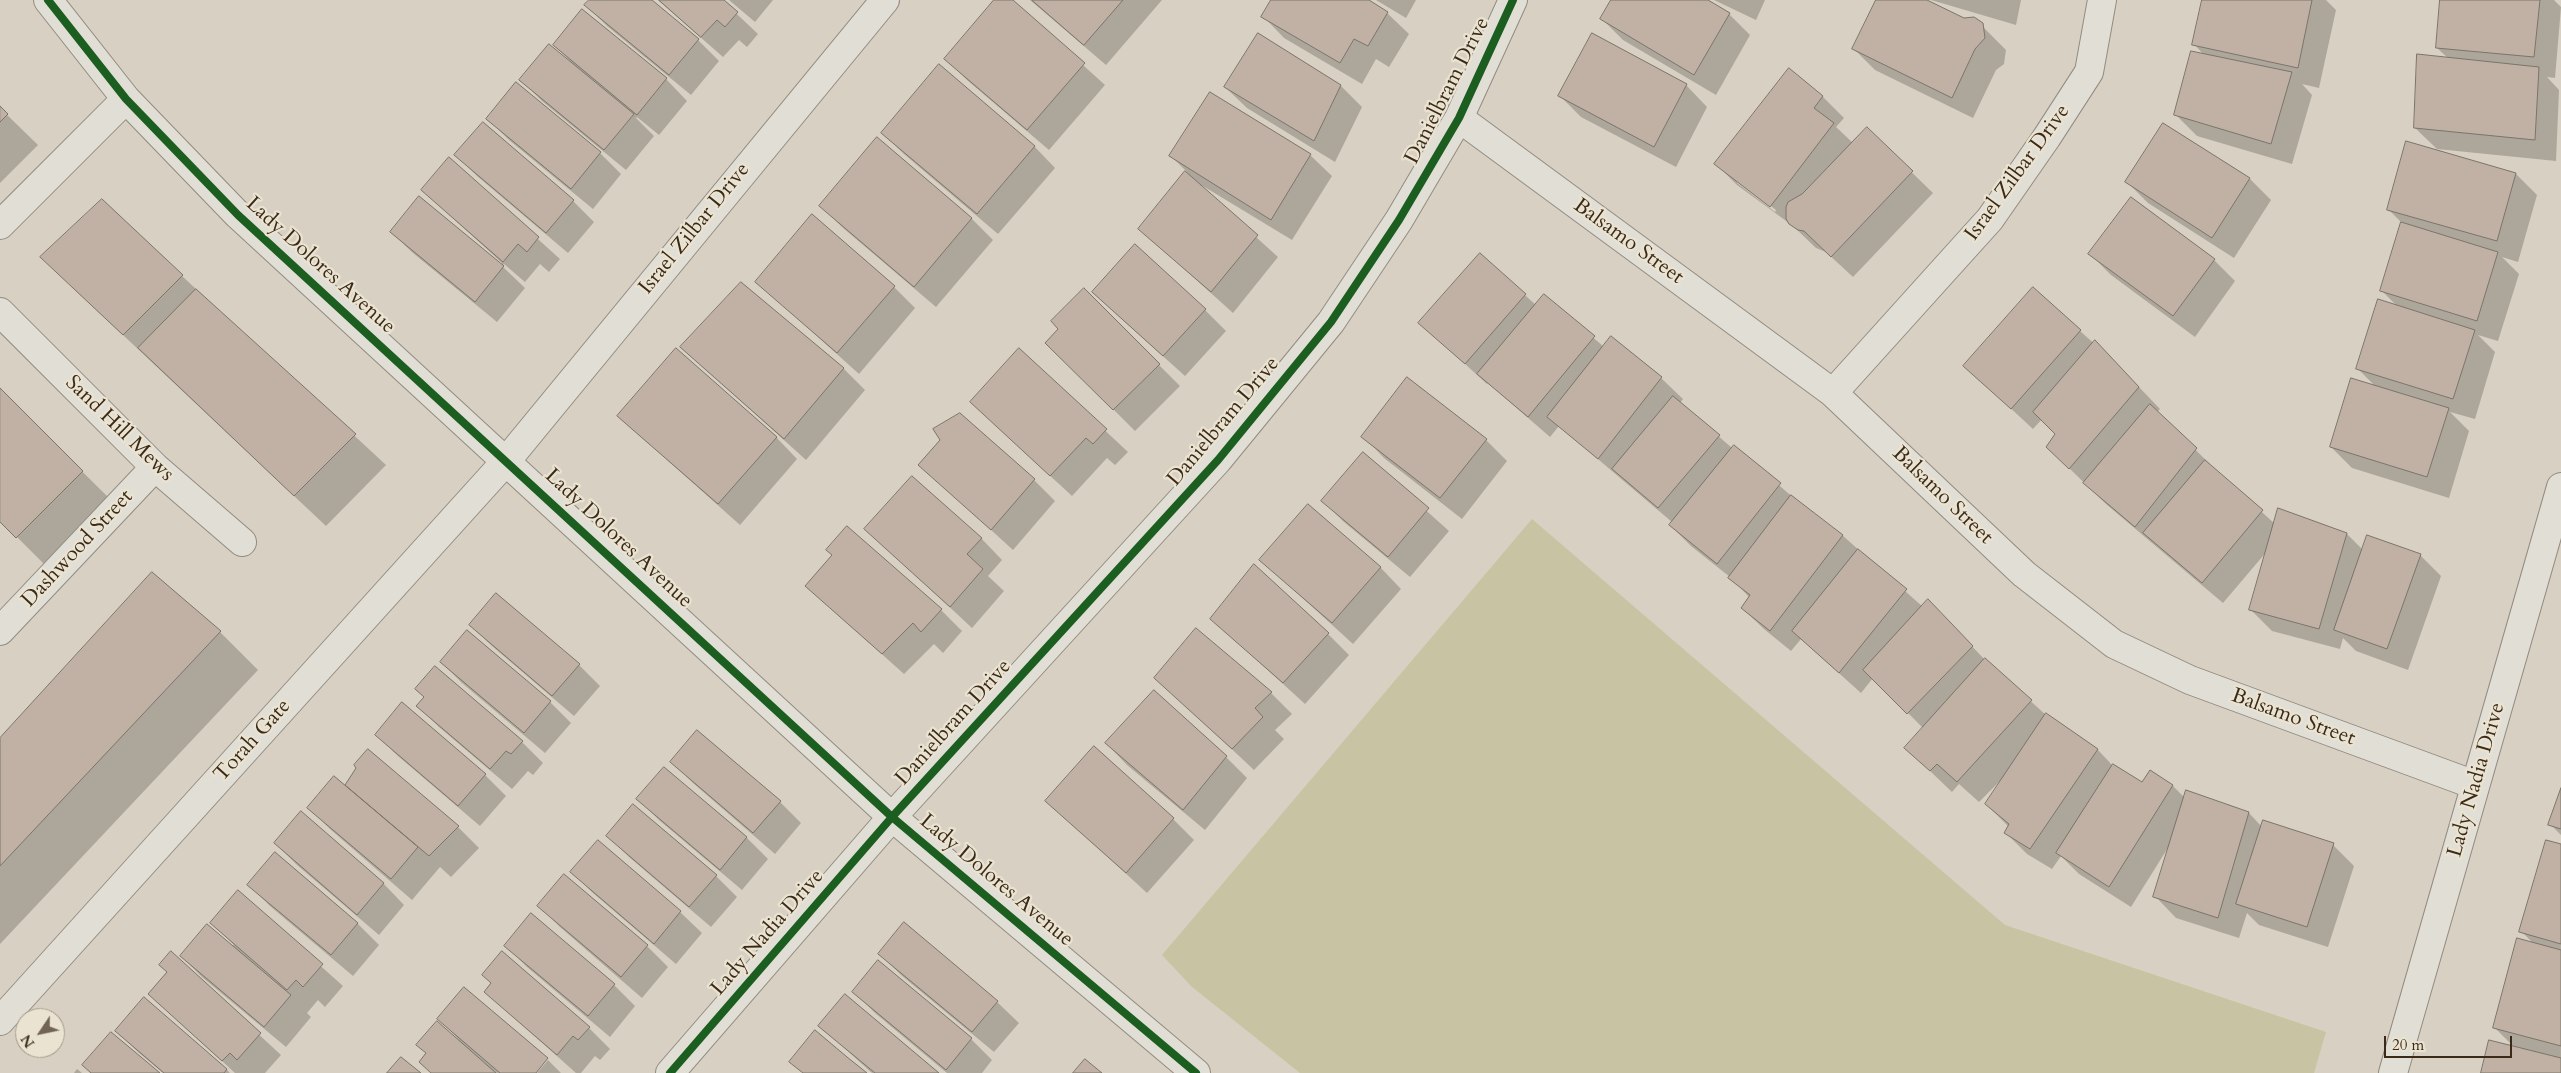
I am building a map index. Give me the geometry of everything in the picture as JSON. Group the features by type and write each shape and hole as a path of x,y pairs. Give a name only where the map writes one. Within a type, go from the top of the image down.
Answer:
{"street":[{"name":"Lady Dolores Avenue","path":"48,0 126,99 238,215 892,817 1196,1073"},
{"name":"Israel Zilbar Drive","path":"506,460 885,0"},
{"name":"Danielbram Drive","path":"892,817 1218,460 1331,322 1399,220 1459,118 1513,0"},
{"name":"Israel Zilbar Drive","path":"1833,393 1990,219 2041,145 2089,72 2102,0"},
{"path":"0,225 126,99"},
{"name":"Balsamo Street","path":"1459,118 1833,393 2024,574 2114,644 2190,680 2475,785"},
{"name":"Sand Hill Mews","path":"0,312 155,467 242,542"},
{"name":"Torah Gate","path":"0,1021 506,460"},
{"name":"Dashwood Street","path":"0,631 155,467"},
{"name":"Lady Nadia Drive","path":"2393,1073 2561,487"},
{"name":"Lady Nadia Drive","path":"670,1073 892,817"}],"shaded area":[{"path":"1532,519 2005,925 2326,1032 2314,1073 1300,1073 1192,987 1162,955"}],"building":[{"path":"589,0 652,0 699,39 669,75 584,5"},
{"path":"659,0 724,0 738,12 725,27 717,20 701,37"},
{"path":"994,0 1013,0 1085,63 1027,130 944,59"},
{"path":"1032,0 1123,0 1084,45"},
{"path":"1271,0 1369,0 1388,12 1368,46 1354,39 1340,63 1261,17"},
{"path":"1611,0 1708,0 1730,13 1694,75 1600,19"},
{"path":"1876,0 1927,0 1964,18 1974,17 1983,23 1985,38 1975,49 1952,98 1852,49"},
{"path":"2202,0 2312,0 2298,68 2192,45"},
{"path":"2440,0 2540,0 2534,57 2436,48"},
{"path":"582,9 667,78 637,115 553,45"},
{"path":"1258,33 1341,85 1314,141 1224,87"},
{"path":"1592,33 1687,84 1654,147 1558,96"},
{"path":"549,44 634,114 604,150 519,80"},
{"path":"2191,51 2292,72 2271,144 2174,115"},
{"path":"2417,54 2539,67 2535,140 2414,128"},
{"path":"939,64 1035,146 977,214 881,133"},
{"path":"1789,68 1823,96 1814,108 1834,123 1770,207 1714,164"},
{"path":"516,82 601,152 571,189 486,119"},
{"path":"1210,92 1311,154 1271,220 1169,156"},
{"path":"0,106 8,114 0,122"},
{"path":"483,122 574,200 546,233 454,155"},
{"path":"2163,123 2250,178 2212,238 2125,182"},
{"path":"1867,127 1913,171 1831,257 1804,231 1798,230 1789,224 1786,219 1786,207 1788,202 1802,194"},
{"path":"877,137 972,218 914,287 819,206"},
{"path":"2406,141 2516,173 2497,241 2387,210"},
{"path":"449,157 539,237 527,252 518,244 503,262 421,190"},
{"path":"1185,171 1258,235 1211,292 1138,229"},
{"path":"419,196 504,266 475,302 390,232"},
{"path":"2131,197 2215,259 2173,316 2088,254"},
{"path":"102,199 183,275 123,335 40,257"},
{"path":"812,214 895,286 837,353 755,282"},
{"path":"2401,222 2498,252 2477,321 2380,291"},
{"path":"1135,244 1206,309 1163,356 1092,292"},
{"path":"1480,253 1526,294 1465,364 1418,323"},
{"path":"741,282 844,368 784,439 680,347"},
{"path":"2033,287 2081,330 2011,409 1963,366"},
{"path":"1084,288 1160,364 1113,410 1045,343 1058,329 1051,321"},
{"path":"196,289 356,434 294,496 138,348"},
{"path":"1544,294 1595,336 1528,417 1477,374"},
{"path":"2378,299 2475,330 2453,399 2356,369"},
{"path":"1611,336 1662,377 1598,459 1547,417"},
{"path":"2095,340 2139,387 2069,469 2046,447 2055,434 2033,412"},
{"path":"676,348 777,437 718,504 617,416"},
{"path":"1019,348 1107,429 1093,444 1086,438 1050,476 970,402"},
{"path":"1407,377 1487,439 1440,498 1361,437"},
{"path":"2351,378 2449,408 2427,477 2330,447"},
{"path":"0,388 83,471 16,538 0,522"},
{"path":"1673,396 1720,435 1658,508 1612,469"},
{"path":"2150,404 2197,448 2135,527 2083,483"},
{"path":"960,413 1035,479 991,530 918,465 940,440 933,429"},
{"path":"1734,445 1781,483 1717,564 1669,525"},
{"path":"1363,452 1429,508 1388,557 1321,501"},
{"path":"2205,460 2263,510 2202,583 2143,533"},
{"path":"912,476 982,538 967,554 983,569 950,607 864,529"},
{"path":"1791,495 1843,535 1770,631 1741,608 1750,595 1728,578"},
{"path":"1308,504 1381,567 1332,623 1259,560"},
{"path":"2278,508 2347,533 2319,629 2249,610"},
{"path":"847,526 942,609 921,632 913,623 882,654 805,586 832,555 826,550"},
{"path":"2367,535 2421,554 2387,649 2334,630"},
{"path":"1858,549 1907,589 1839,673 1792,631"},
{"path":"1254,564 1329,633 1283,683 1210,619"},
{"path":"152,572 221,631 0,866 0,738"},
{"path":"496,593 580,664 552,696 469,625"},
{"path":"1928,599 1973,646 1907,714 1863,670"},
{"path":"1196,628 1272,692 1255,708 1263,717 1232,749 1154,678"},
{"path":"467,630 551,701 524,733 440,662"},
{"path":"1985,658 2032,700 1957,782 1937,764 1930,771 1904,748"},
{"path":"435,666 523,741 511,754 506,751 490,769 416,706 424,697 415,689"},
{"path":"1154,690 1227,756 1183,810 1105,743"},
{"path":"402,702 486,774 458,806 375,735"},
{"path":"2046,713 2098,749 2030,849 2004,833 2009,824 1985,804"},
{"path":"697,730 781,801 753,833 670,762"},
{"path":"1094,746 1174,818 1126,873 1045,801"},
{"path":"368,749 459,826 429,856 345,785 356,768 354,765"},
{"path":"2113,764 2142,782 2150,770 2173,785 2109,887 2056,853"},
{"path":"664,767 747,837 720,870 636,799"},
{"path":"334,776 418,847 391,879 307,808"},
{"path":"2561,788 2561,829 2548,825"},
{"path":"2186,790 2249,812 2218,918 2153,897"},
{"path":"633,804 717,875 689,907 606,836"},
{"path":"301,811 384,883 357,915 274,843"},
{"path":"2263,820 2334,843 2307,927 2236,904"},
{"path":"598,840 681,911 654,944 570,872"},
{"path":"2546,840 2561,844 2561,944 2519,932"},
{"path":"275,852 358,923 331,955 247,885"},
{"path":"564,874 648,945 621,977 537,906"},
{"path":"238,890 323,964 303,987 296,980 287,990 210,923"},
{"path":"531,913 615,984 588,1016 504,946"},
{"path":"904,922 998,1001 972,1032 878,954"},
{"path":"207,924 291,995 264,1027 180,956"},
{"path":"2517,938 2561,950 2561,1046 2493,1028"},
{"path":"171,951 261,1033 237,1060 230,1053 222,1061 148,994 167,972 159,965"},
{"path":"502,951 590,1027 578,1040 573,1036 557,1055 484,992 491,983 482,975"},
{"path":"878,960 972,1038 946,1070 852,992"},
{"path":"464,987 548,1058 536,1073 500,1073 437,1019"},
{"path":"845,994 939,1073 875,1073 818,1026"},
{"path":"144,997 227,1069 224,1073 164,1073 115,1031"},
{"path":"437,1021 496,1073 431,1073 419,1062 426,1053 416,1045"},
{"path":"815,1030 867,1073 803,1073 789,1062"},
{"path":"111,1032 160,1073 91,1073 82,1065"},
{"path":"2489,1040 2561,1058 2561,1073 2481,1073"},
{"path":"401,1057 421,1073 387,1073"},
{"path":"1085,1059 1102,1073 1073,1073"}],"cycle path":[{"path":"48,0 126,99 238,215 892,817 1196,1073"},
{"path":"670,1073 892,817 1218,460 1331,322 1399,220 1459,118 1513,0"}]}
